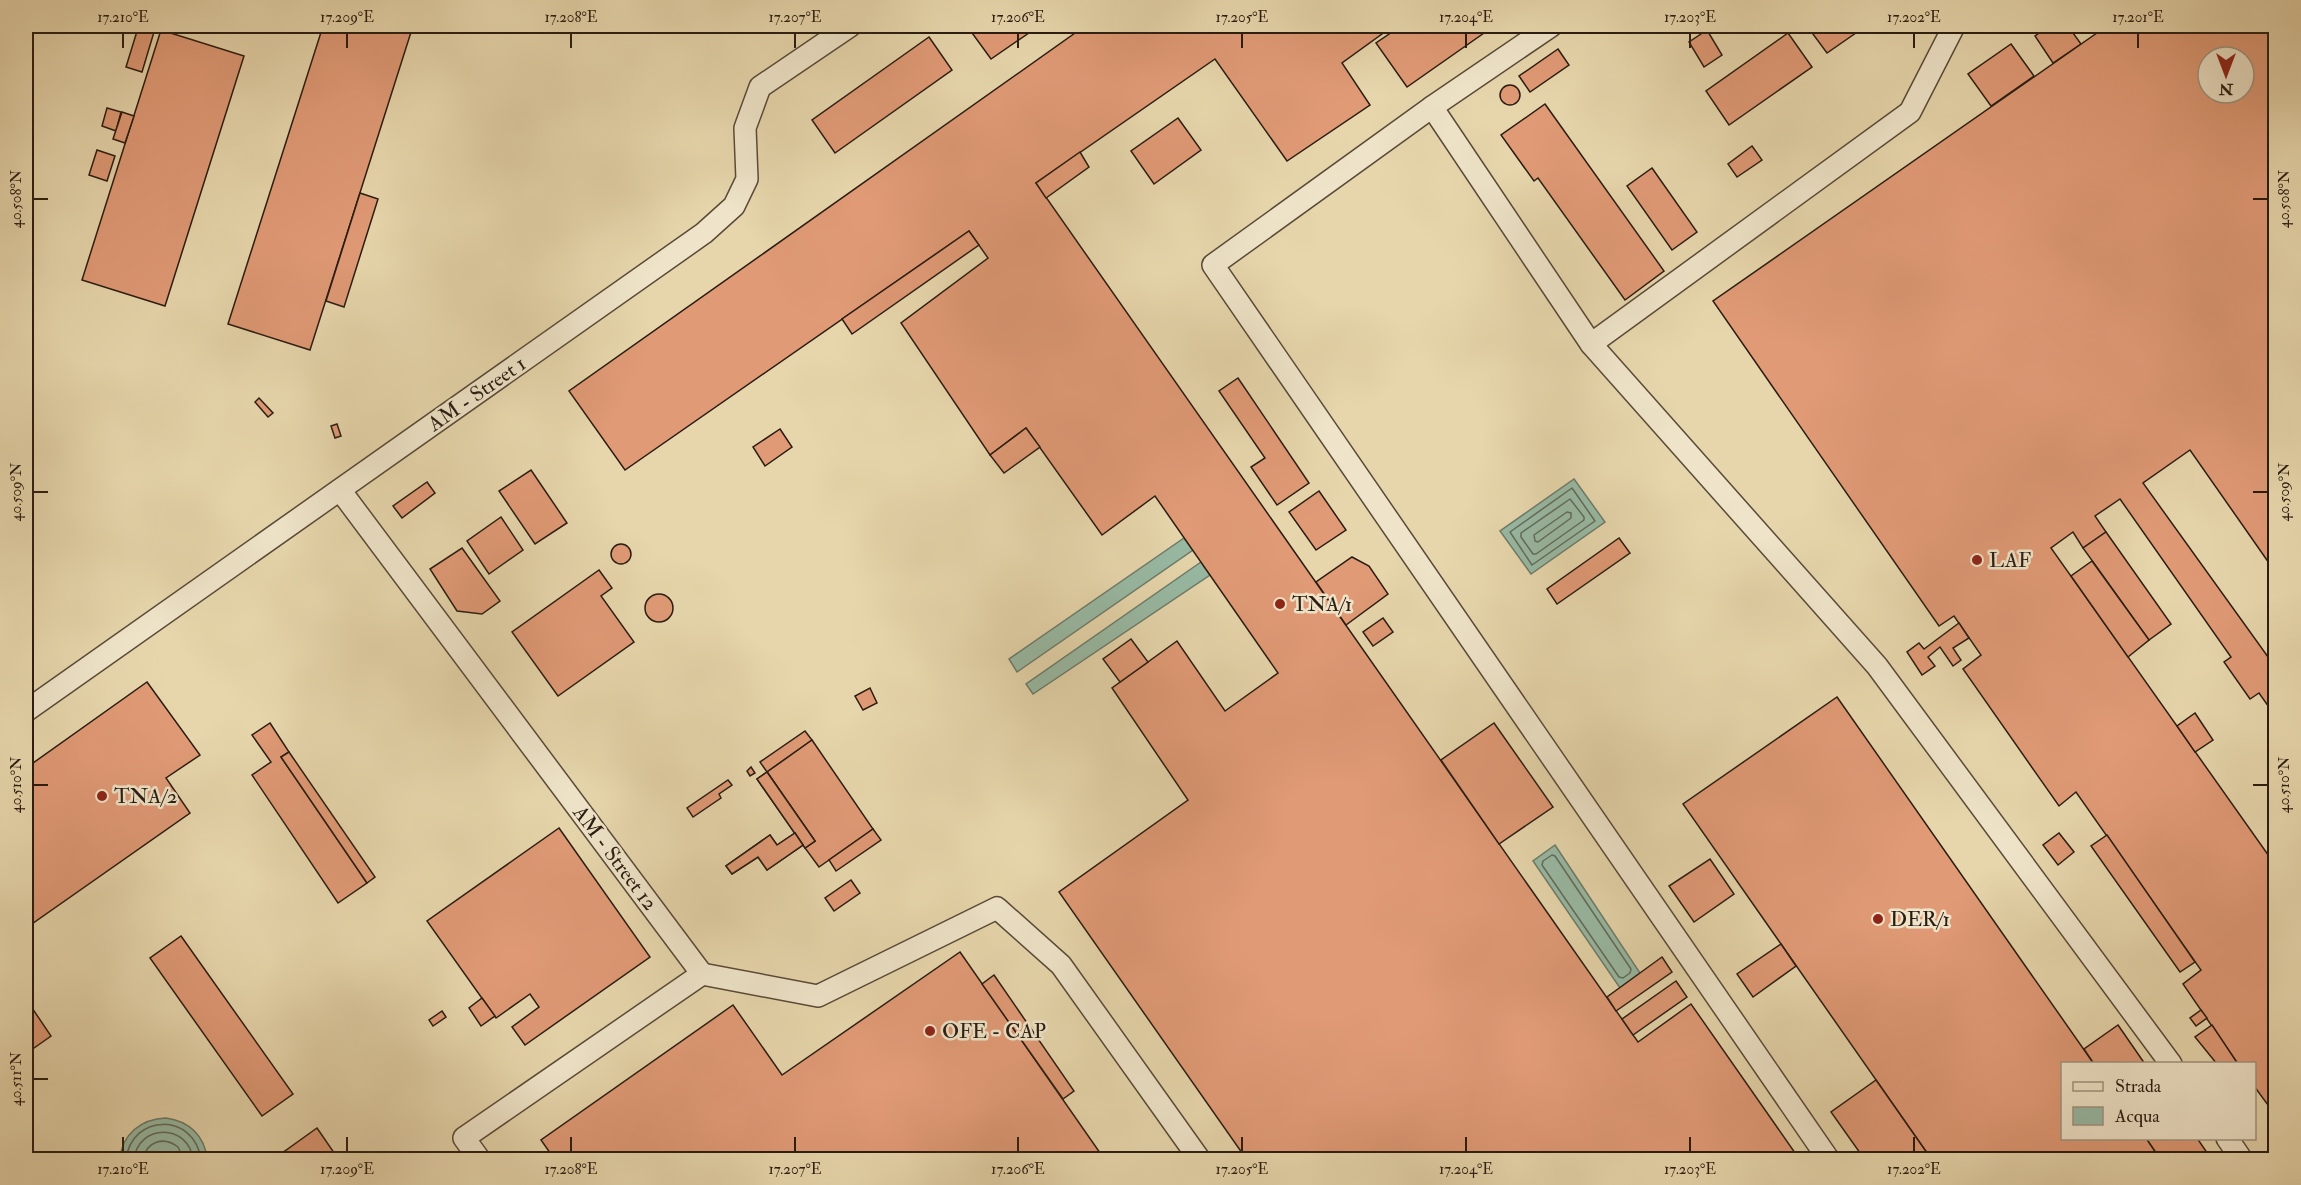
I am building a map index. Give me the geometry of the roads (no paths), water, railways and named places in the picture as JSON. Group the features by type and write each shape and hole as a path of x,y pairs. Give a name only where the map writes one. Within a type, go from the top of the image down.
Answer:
{"lane":[{"name":"AM - Street 1","path":"26,711 704,233 734,206 747,178 745,128 760,87 850,26"},
{"path":"1551,26 1432,107 1212,265 1829,1160"},
{"path":"1591,344 1910,112 1953,26"},
{"path":"1432,107 1591,344 1877,666 2170,1062"},
{"name":"AM - Street 12","path":"340,490 702,974"},
{"path":"480,1160 464,1138 702,974 818,996 997,908 1061,965 1200,1160"},
{"path":"2228,1140 2242,1160"}],"water":[{"path":"1574,479 1605,522 1531,574 1500,531"},
{"path":"1184,538 1193,550 1017,672 1009,659"},
{"path":"1201,562 1210,575 1033,694 1026,684"},
{"path":"1555,845 1640,973 1620,988 1533,861"},
{"path":"166,1118 182,1122 194,1131 203,1143 207,1159 120,1159 125,1142 134,1129 149,1121"}],"place":[{"name":"LAF","path":"1977,560"},
{"name":"TNA/1","path":"1280,604"},
{"name":"TNA/2","path":"102,796"},
{"name":"DER/1","path":"1878,919"},
{"name":"OFE - CAP","path":"930,1031"}]}
